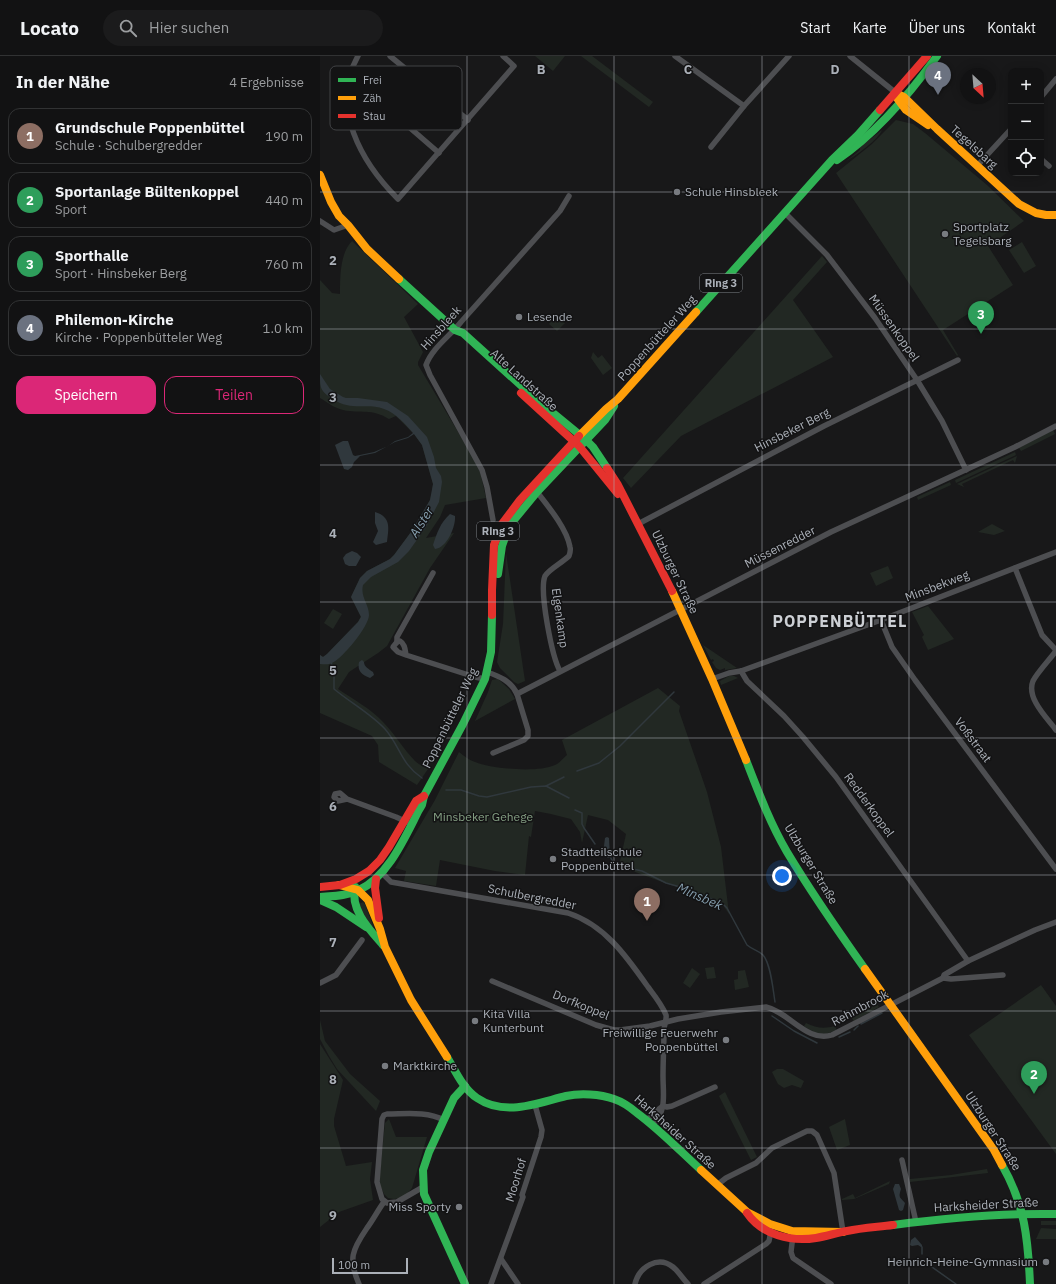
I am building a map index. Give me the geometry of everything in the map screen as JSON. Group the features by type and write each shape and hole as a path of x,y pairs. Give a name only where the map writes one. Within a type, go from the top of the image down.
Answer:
{"main road":[{"name":"Poppenbütteler Weg","path":"493,600 498,579 502,546 509,526 583,437 605,420 618,399 832,160 858,135 896,93 927,56"},
{"name":"Poppenbütteler Weg","path":"826,168 861,142 883,122 921,78 937,56"},
{"path":"896,93 902,100"},
{"name":"Tegelsbarg","path":"902,100 924,122 937,130 1025,208 1037,214 1056,214"},
{"name":"Alte Landstraße","path":"320,175 326,188 331,193 348,220 348,225 367,249 455,330 459,337 577,444"},
{"name":"Alte Landstraße","path":"455,330 463,333 532,396 583,437"},
{"name":"Ulzburger Straße","path":"583,437 593,447 618,485 624,500 638,524 681,610 712,679 768,814 787,851 832,923 994,1150 1014,1188 1022,1214 1027,1246 1030,1284"},
{"name":"Poppenbütteler Weg","path":"320,898 343,896 367,886 379,876 391,860 416,802 424,796 463,724 486,675 491,652 494,545 502,524 520,500 577,444"},
{"name":"Ulzburger Straße","path":"577,444 624,500"},
{"name":"Poppenbütteler Weg","path":"324,887 339,885 361,877 381,859 408,823"},
{"path":"379,876 375,888 380,929"},
{"name":"Poppenbütteler Weg","path":"355,890 361,877"},
{"name":"Poppenbütteler Weg","path":"339,885 355,890"},
{"path":"355,890 354,902 368,929"},
{"path":"355,890 368,900 380,929 385,947 411,1000 465,1086 454,1098 423,1170 424,1194 465,1284"},
{"path":"320,898 368,929 385,947"},
{"name":"Harksheider Straße","path":"465,1086 477,1098 490,1104 503,1107 514,1108 536,1105 567,1096 580,1095 603,1096 624,1103 650,1122 747,1212 751,1219 757,1224 793,1235 806,1232 843,1232 974,1216 1056,1214"}],"street":[{"path":"353,66 358,56"},
{"path":"390,56 402,66"},
{"path":"462,127 514,66 503,56"},
{"path":"675,56 744,106"},
{"path":"711,147 744,106 789,56"},
{"path":"850,56 896,93"},
{"path":"1044,93 1056,79"},
{"path":"462,115 468,120"},
{"path":"353,130 358,145 369,165 398,199 459,130"},
{"path":"412,130 439,153"},
{"path":"977,166 1008,133"},
{"path":"1044,162 1049,166"},
{"name":"Hinsbleek","path":"493,520 487,487 482,470 426,366 426,363 560,211 569,196"},
{"name":"Müssenkoppel","path":"785,212 827,255 875,318 917,380 942,421 966,470"},
{"path":"320,221 334,230 348,225"},
{"name":"Hinsbeker Berg","path":"638,524 824,426 958,360"},
{"name":"Müssenredder","path":"517,694 832,532 1016,447 1056,426"},
{"name":"Elgenkamp","path":"537,492 553,513 570,547 569,556 547,574 545,579 544,596 553,654 560,671"},
{"name":"Minsbekweg","path":"712,679 728,673 741,671 881,620 1056,552"},
{"path":"1015,568 1042,635 1056,650 1033,681 1031,690 1033,698 1056,730"},
{"path":"433,572 396,637 397,642 402,642 406,650 406,655 475,677 486,675 497,676 508,682 514,688 528,730 528,736 524,740 492,753"},
{"name":"Voßstraat","path":"881,620 892,646 915,680 1056,869"},
{"name":"Redderkoppel","path":"741,671 747,681 784,716 836,777 968,961"},
{"path":"347,799 408,823"},
{"name":"Schulbergredder","path":"379,876 391,882 568,914 582,918 589,922 608,937 627,957 659,1002 666,1016 664,1031 663,1106 659,1118 650,1122"},
{"name":"Rehmbrook","path":"665,1022 721,1012 766,1007 774,1010 810,1033 825,1037 832,1035 943,978 944,975 968,961 1034,930 1056,922"},
{"path":"320,983 336,975 362,940"},
{"path":"943,978 951,979 1002,975"},
{"name":"Dorfkoppel","path":"492,981 604,1028 620,1030 650,1026 665,1022"},
{"path":"663,1106 672,1106 716,1087"},
{"name":"Moorhof","path":"491,1284 523,1197 522,1195 541,1137 542,1130 536,1105"},
{"path":"384,1202 379,1193 377,1182 382,1119 384,1116 387,1114 417,1113 436,1116 444,1120"},
{"path":"717,1185 726,1178 756,1163 772,1148 807,1131 812,1131 817,1135 834,1173 843,1232"},
{"path":"902,1160 916,1222"},
{"path":"384,1202 397,1202 423,1186"},
{"path":"359,1284 353,1265 354,1250 357,1242 384,1202"},
{"path":"704,1284 760,1249 769,1241 772,1229"},
{"path":"793,1235 791,1252 793,1258 831,1284"},
{"path":"501,1259 518,1284"},
{"path":"635,1284 636,1278 643,1268 649,1264 660,1262 672,1267 688,1284"}],"green space":[{"path":"535,56 565,56 553,71"},
{"path":"581,56 592,56 653,102 649,107"},
{"name":"Sportplatz Tegelsbarg","path":"896,120 913,124 925,133 987,185 1024,221 988,246 1013,285 943,330 958,355 957,356 836,173 872,144"},
{"path":"882,130 871,143 845,162 860,150 860,147"},
{"path":"352,241 418,304 404,317 423,352 418,365 479,467 486,498 445,505 440,517 426,538 454,533 430,568 387,646 349,672 338,689 378,717 415,761 428,769 417,785 379,762 378,745 372,736 320,713 320,655 323,657 327,654 358,622 361,616 351,597 360,578 367,571 390,559 394,555 424,511 430,500 433,484 422,445 414,434 396,416 389,419 371,412 343,410 320,398 320,280 332,293 340,294 343,259 348,246"},
{"path":"1022,242 1036,266 1024,273 1009,250"},
{"path":"822,256 827,262 793,300 833,357 681,436 631,488 623,478"},
{"path":"556,316 565,323 557,331 549,324"},
{"path":"593,352 598,358 602,355 612,368 603,375 591,358"},
{"path":"1053,430 1055,434 1021,451 1019,448"},
{"path":"1015,452 1016,455 956,483 955,480"},
{"path":"1017,456 1015,463 1013,460 962,484 964,487 957,484"},
{"path":"950,482 951,485 918,500 917,497"},
{"path":"992,524 1005,531 994,535 978,532"},
{"path":"506,553 525,681 518,684 500,668 497,662 503,624"},
{"path":"888,566 893,578 876,586 870,573"},
{"path":"928,606 954,639 928,650 922,637 924,635 912,612"},
{"path":"333,609 342,614 333,629 324,623"},
{"path":"703,645 737,668 725,670 725,668 720,670 716,668 712,662 714,661 713,659 711,660"},
{"path":"729,676 738,678 721,685 720,681"},
{"path":"498,679 509,689 515,699 475,721 492,680"},
{"name":"Minsbeker Gehege","path":"658,688 680,706 679,711 707,792 721,847 729,914 723,905 692,892 619,866 626,834 608,820 588,815 582,843 580,832 571,819 535,811 531,837 529,836 525,875 495,871 440,860 436,886 404,881 406,871 395,868 435,800 459,752 475,762 493,767 537,769 555,765 567,755 562,740"},
{"path":"363,902 373,926 371,927 357,905"},
{"path":"714,967 716,978 707,979 705,968"},
{"path":"692,968 700,974 690,988 683,983"},
{"path":"745,970 749,987 735,990 734,980 738,979 738,971"},
{"path":"1041,985 1056,1006 1056,1154 969,1035"},
{"path":"877,1004 879,1007 854,1021 853,1020 852,1018"},
{"path":"320,1020 325,1041 350,1074 380,1101 376,1111 337,1069 329,1056 320,1039"},
{"path":"806,1023 820,1028 835,1026 836,1030 820,1034 805,1027 804,1026"},
{"path":"320,1044 343,1080 334,1119 334,1126 346,1166 372,1162 370,1179 373,1200 339,1212 320,1227"},
{"path":"777,1069 783,1069 804,1081 801,1088 792,1085 784,1088 778,1084 772,1072"},
{"path":"725,1092 757,1157 751,1160 719,1096"},
{"path":"389,1119 396,1137 427,1137 412,1188 406,1195 401,1198 394,1199 388,1198 384,1194 379,1183 385,1123"},
{"path":"845,1119 850,1145 837,1150 829,1127"},
{"path":"987,1169 988,1173 910,1182 910,1179 951,1175"},
{"path":"890,1181 889,1184 854,1199 842,1200 853,1194 855,1198"},
{"path":"1041,1221 1056,1221 1056,1225 1041,1225"},
{"path":"1041,1228 1056,1229 1056,1239 1036,1239"}],"water":[{"name":"Alster","path":"320,374 330,389 343,397 387,402 408,416 427,437 436,468 441,476 442,482 439,502 426,527 409,551 398,562 371,577 363,585 362,589 369,611 368,620 355,641 337,660 329,664 320,664 320,655 323,657 327,654 361,617 351,597 360,578 367,571 390,559 394,555 411,532 430,500 433,484 422,445 414,434 408,438 389,445 395,441 408,437 413,433 400,419 392,413 378,407 353,406 340,403 325,394 320,383"},
{"path":"343,441 348,441 353,455 355,456 374,452 387,447 375,453 360,456 348,470 344,469 335,445"},
{"path":"375,512 384,517 388,523 387,542 376,545 373,542 378,531 375,523"},
{"path":"450,514 455,516 455,520 450,536 443,545 435,549 433,545 441,525"},
{"path":"352,551 361,557 356,566 349,566 345,564 343,558 346,554"},
{"path":"362,660 366,667 373,672 374,675 370,678 362,674 359,670 359,662"},
{"path":"605,838 609,838 610,857 608,858 603,854"},
{"path":"895,1184 899,1184 901,1189 900,1197 905,1203 903,1210 901,1211 899,1210 893,1189"},
{"path":"915,1237 922,1247 918,1245 910,1245 911,1240"}],"waterway":[{"path":"331,662 334,672 334,689 374,718 385,729 409,767 422,778"},
{"path":"577,771 599,763 620,746 674,692"},
{"path":"546,786 564,777"},
{"name":"Minsbek","path":"446,790 461,790 487,797 531,787 546,786 569,798"},
{"name":"Minsbek","path":"575,810 582,813 582,824 595,844"},
{"name":"Minsbek","path":"609,855 615,865 642,871 666,883 691,890 723,904 727,908 747,945 761,953 766,959 771,977 775,1002"},
{"path":"861,1024 882,1013"},
{"path":"772,1016 794,1031 817,1043"},
{"path":"854,1030 858,1026"},
{"path":"839,1037 850,1032"},
{"path":"922,1247 922,1254"},
{"path":"922,1260 956,1284"}],"traffic: fast":[{"path":"837,160 879,126 904,99 937,56"},
{"path":"696,312 832,160 858,135 880,110"},
{"path":"399,279 455,330 463,333 536,399 586,440 593,447 607,468"},
{"path":"498,574 502,546 509,526 537,492 605,420 614,406"},
{"path":"320,897 345,895 359,890 369,884 379,876 402,844 422,805 424,796 463,724 485,679 491,652 492,615"},
{"path":"746,760 770,818 787,852 865,969"},
{"path":"355,887 355,904 358,911 367,926 383,945"},
{"path":"320,900 336,907 366,927"},
{"path":"447,1057 460,1079 472,1094 488,1104 499,1107 521,1107 577,1094 590,1094 617,1100 654,1126 701,1170"},
{"path":"465,1086 454,1098 429,1152 423,1170 424,1194 465,1284"},
{"path":"1002,1165 1016,1194 1024,1223 1030,1284"},
{"path":"893,1225 974,1216 1056,1214"}],"traffic: slow":[{"path":"898,94 904,97 1019,204 1036,213 1056,215"},
{"path":"897,98 906,110 928,125"},
{"path":"320,175 331,202 339,216 367,249 399,279"},
{"path":"579,436 618,399 696,312"},
{"path":"672,591 712,679 746,760"},
{"path":"339,885 358,890 368,900 380,929 385,947 411,1000 447,1057"},
{"path":"865,969 994,1150 1002,1165"},
{"path":"701,1170 747,1212 770,1224 792,1231 843,1232"}],"traffic: jam":[{"path":"880,110 927,56"},
{"path":"521,393 579,446 618,494"},
{"path":"492,615 494,545 502,524 520,500 579,436"},
{"path":"607,468 618,485 672,591"},
{"path":"320,887 340,885 356,879 369,871 380,860 389,847 416,801 424,796"},
{"path":"376,879 375,888 379,918"},
{"path":"747,1213 753,1221 769,1232 787,1238 797,1239 816,1238 853,1230 893,1225"}],"place":[{"name":"Philemon-Kirche","path":"938,95"},
{"name":"Schule Hinsbleek","path":"677,192"},
{"name":"Sportplatz Tegelsbarg","path":"945,234"},
{"name":"Lesende","path":"519,317"},
{"name":"Sporthalle","path":"981,334"},
{"name":"Stadtteilschule Poppenbüttel","path":"553,859"},
{"name":"Grundschule Poppenbüttel","path":"647,921"},
{"name":"Kita Villa Kunterbunt","path":"475,1021"},
{"name":"Freiwillige Feuerwehr Poppenbüttel","path":"726,1040"},
{"name":"Marktkirche","path":"385,1066"},
{"name":"Sportanlage Bültenkoppel","path":"1034,1094"},
{"name":"Miss Sporty","path":"459,1207"},
{"name":"Heinrich-Heine-Gymnasium","path":"1046,1262"}],"district":[{"name":"POPPENBÜTTEL","path":"840,621"}]}
